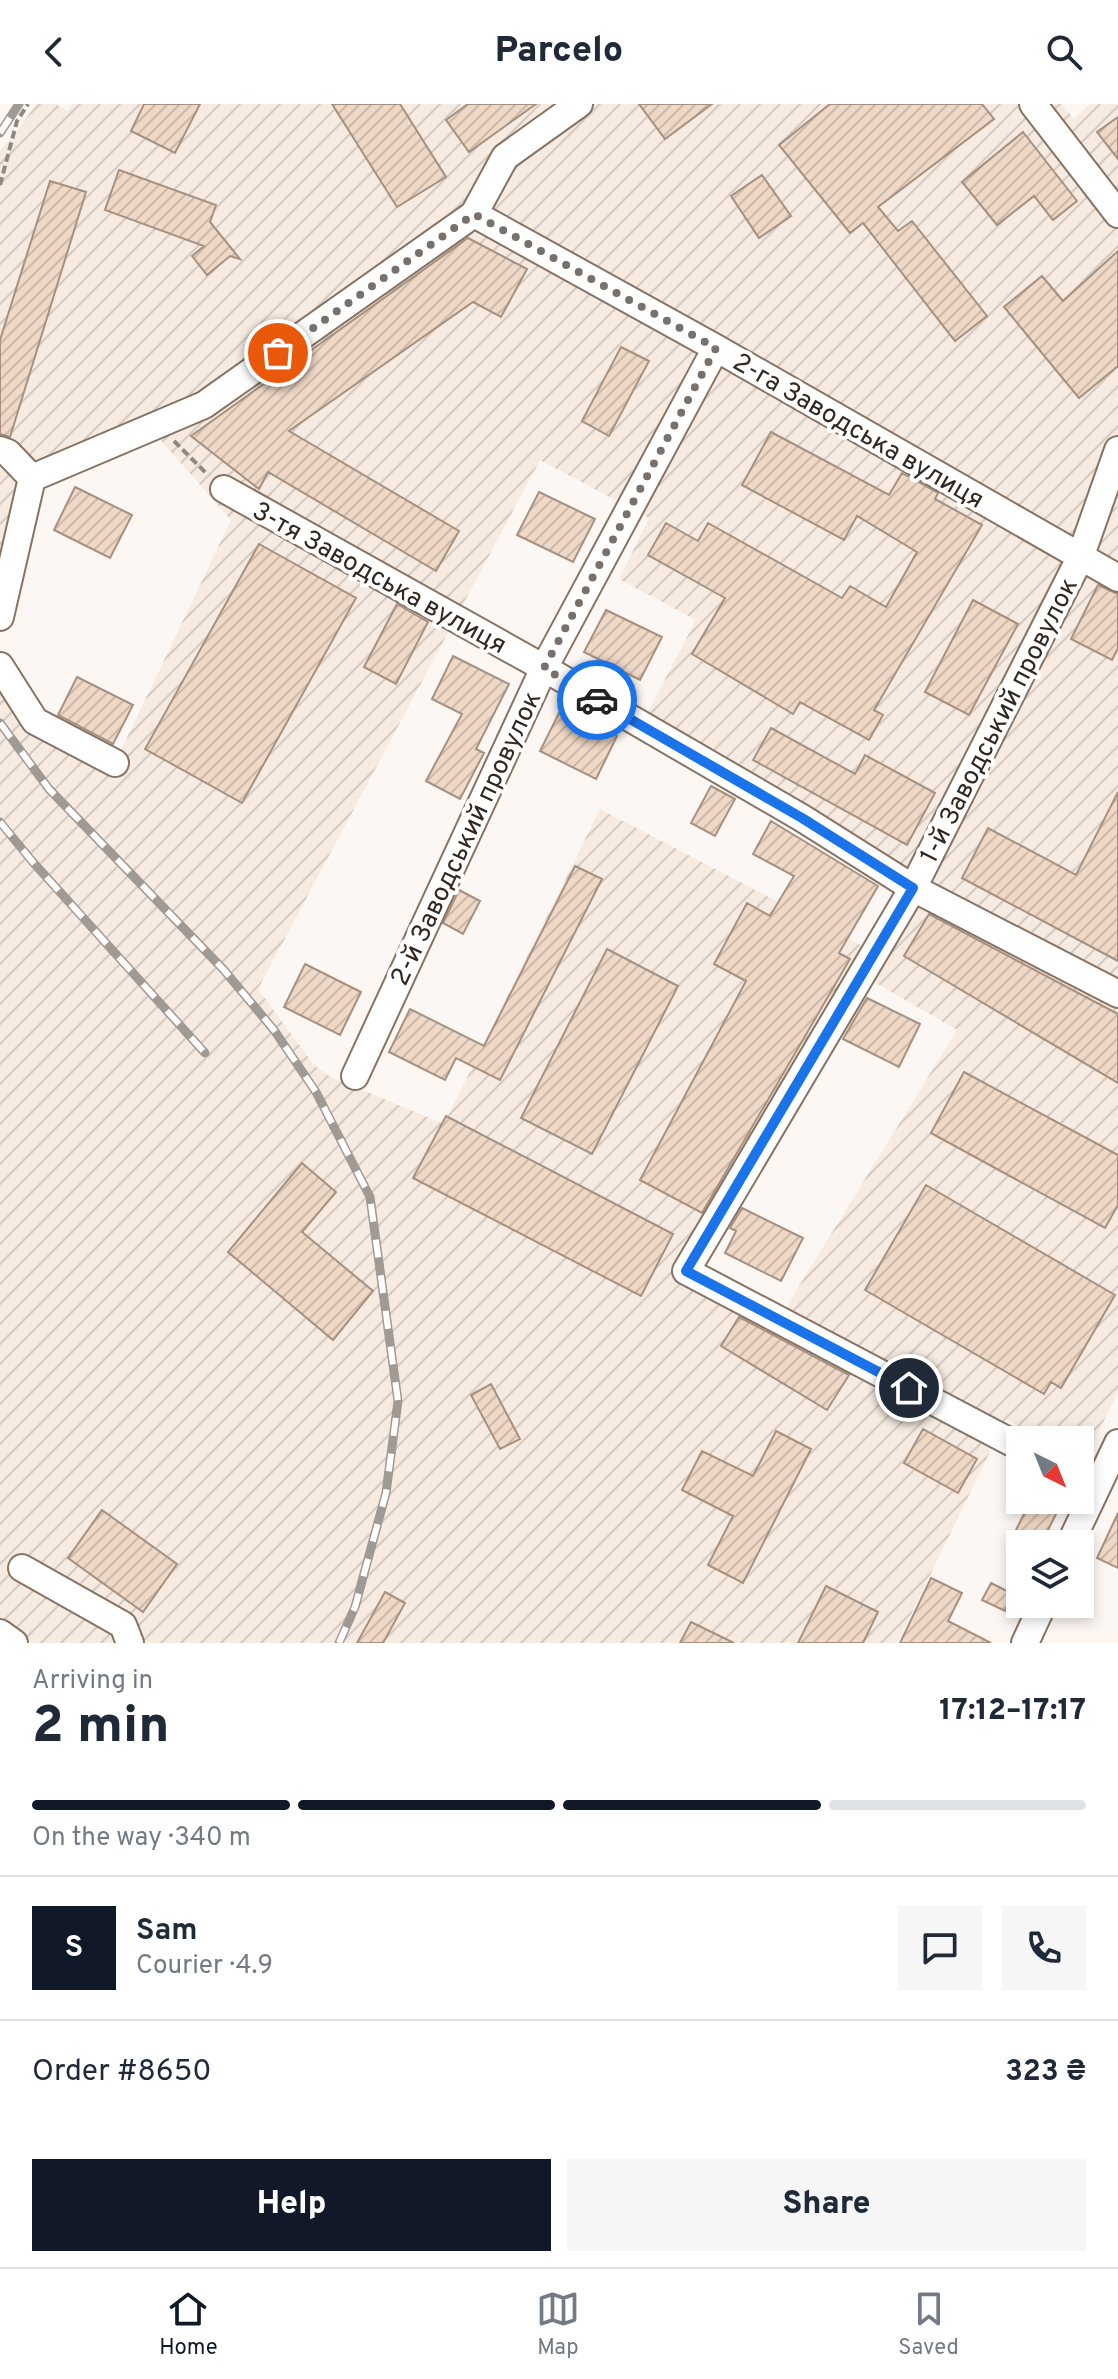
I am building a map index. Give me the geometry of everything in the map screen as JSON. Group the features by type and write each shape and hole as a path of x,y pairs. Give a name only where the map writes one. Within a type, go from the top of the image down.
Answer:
{"street":[{"path":"32,478 204,405 474,214 505,157 579,104"},
{"path":"1033,104 1118,214"},
{"name":"2-га Заводська вулиця","path":"474,214 716,348 1118,578"},
{"name":"2-й Заводський провулок","path":"355,1076 544,668 716,348"},
{"path":"0,450 8,453 32,478"},
{"name":"1-й Заводський провулок","path":"1006,1440 686,1271 913,888 1080,558 1118,450"},
{"path":"0,617 32,478"},
{"name":"3-тя Заводська вулиця","path":"224,489 544,668 802,818 913,888 1118,994"},
{"path":"0,666 35,721 115,763"},
{"path":"1094,1475 1118,1443"},
{"path":"22,1568 123,1625 130,1643"},
{"path":"1025,1643 1037,1618"},
{"path":"0,1633 14,1643"}],"path":[{"path":"0,185 17,121 28,104"},
{"name":"3-тя Заводська вулиця","path":"159,424 224,489"}],"shaded area":[{"path":"36,104 56,104 68,111 72,104 1062,104 1074,119 1090,104 1118,104 1118,1392 1094,1441 1094,1426 1018,1426 1006,1419 897,1643 0,1643 0,666 35,721 115,763 231,520 150,428 32,478 0,617 0,150","holes":["540,460 649,518 619,579 696,620 641,725 912,888 874,952 600,809 444,1124 329,1076 314,1065 258,989","862,975 957,1030 786,1307 694,1258"]}],"building":[{"path":"144,104 200,104 175,153 131,131"},
{"path":"332,104 400,104 446,177 397,207"},
{"path":"468,104 536,104 469,152 446,120"},
{"path":"639,104 712,104 665,139"},
{"path":"830,104 982,104 994,119 878,207 898,231 912,221 987,316 955,341 863,223 850,233 779,145"},
{"path":"1118,117 1118,159 1097,132"},
{"path":"1023,132 1077,201 1053,220 1034,196 997,225 962,182"},
{"path":"119,170 216,205 210,222 240,259 230,256 207,275 192,256 204,246 105,210"},
{"path":"762,175 791,216 759,238 731,196"},
{"path":"50,181 86,192 10,437 0,434 0,340"},
{"path":"468,238 527,269 501,317 473,302 289,431 459,531 436,571 268,472 259,489 191,436"},
{"path":"1118,251 1118,366 1079,398 1004,307 1042,276 1063,301"},
{"path":"621,347 649,361 609,436 582,421"},
{"path":"771,432 889,495 902,473 938,493 935,499 982,525 874,710 883,715 869,740 800,702 793,714 692,654 725,598 648,555 666,523 698,541 708,523 842,598 850,586 886,607 917,552 857,516 844,540 742,485"},
{"path":"75,487 132,515 110,558 54,530"},
{"path":"539,492 595,519 573,562 517,535"},
{"path":"259,544 356,598 242,803 145,749"},
{"path":"1098,585 1118,594 1118,648 1112,660 1071,639"},
{"path":"973,600 1018,624 969,715 925,692"},
{"path":"397,604 428,622 396,684 364,667"},
{"path":"606,610 662,637 640,680 584,652"},
{"path":"453,656 509,684 476,749 484,753 460,799 426,781 462,714 432,699"},
{"path":"77,677 133,705 113,744 58,715"},
{"path":"561,709 617,736 596,779 540,751"},
{"path":"771,728 855,774 865,755 935,793 907,845 753,760"},
{"path":"711,786 735,799 715,836 691,823"},
{"path":"1118,792 1118,961 962,878 988,828 1076,875"},
{"path":"771,821 878,886 839,953 850,959 702,1213 640,1180 746,981 714,964 747,903 770,916 794,876 753,854"},
{"path":"575,866 602,879 500,1080 456,1058 445,1080 389,1052 410,1009 484,1046"},
{"path":"459,890 480,901 463,934 443,923"},
{"path":"929,914 1118,1014 1118,1083 904,956"},
{"path":"607,949 678,986 592,1154 521,1118"},
{"path":"305,964 361,992 340,1035 284,1007"},
{"path":"867,998 920,1024 899,1067 843,1039"},
{"path":"964,1072 1118,1155 1118,1205 1105,1228 931,1133"},
{"path":"446,1116 673,1234 641,1296 413,1178"},
{"path":"302,1163 336,1192 302,1232 373,1291 333,1340 228,1252"},
{"path":"926,1185 1115,1295 1061,1388 1051,1382 1044,1394 865,1290"},
{"path":"742,1208 803,1238 781,1281 725,1253 736,1231 730,1228"},
{"path":"739,1317 849,1375 827,1410 721,1346"},
{"path":"491,1384 520,1439 500,1449 471,1395"},
{"path":"923,1429 977,1459 958,1493 904,1463"},
{"path":"776,1431 811,1449 743,1583 708,1565 733,1516 682,1490 702,1451 753,1476"},
{"path":"102,1510 177,1564 143,1612 68,1558"},
{"path":"1118,1513 1118,1568 1097,1558"},
{"path":"1024,1514 1056,1514 1048,1530 1016,1530"},
{"path":"931,1578 962,1593 948,1621 991,1643 900,1643"},
{"path":"991,1583 1006,1590 1005,1611 982,1600"},
{"path":"826,1586 878,1612 863,1643 798,1643"},
{"path":"385,1592 405,1603 383,1643 357,1643"},
{"path":"691,1622 734,1643 680,1643"}],"railway":[{"path":"0,133 19,104"},
{"path":"0,723 49,789 223,969 274,1030 316,1092 370,1197 398,1401 386,1493 355,1607 339,1643"},
{"path":"0,822 205,1053"}],"way so far":[{"path":"278,353 474,214 716,348 544,668 597,700"}],"route":[{"path":"597,700 802,818 913,888 686,1271 909,1388"}]}
